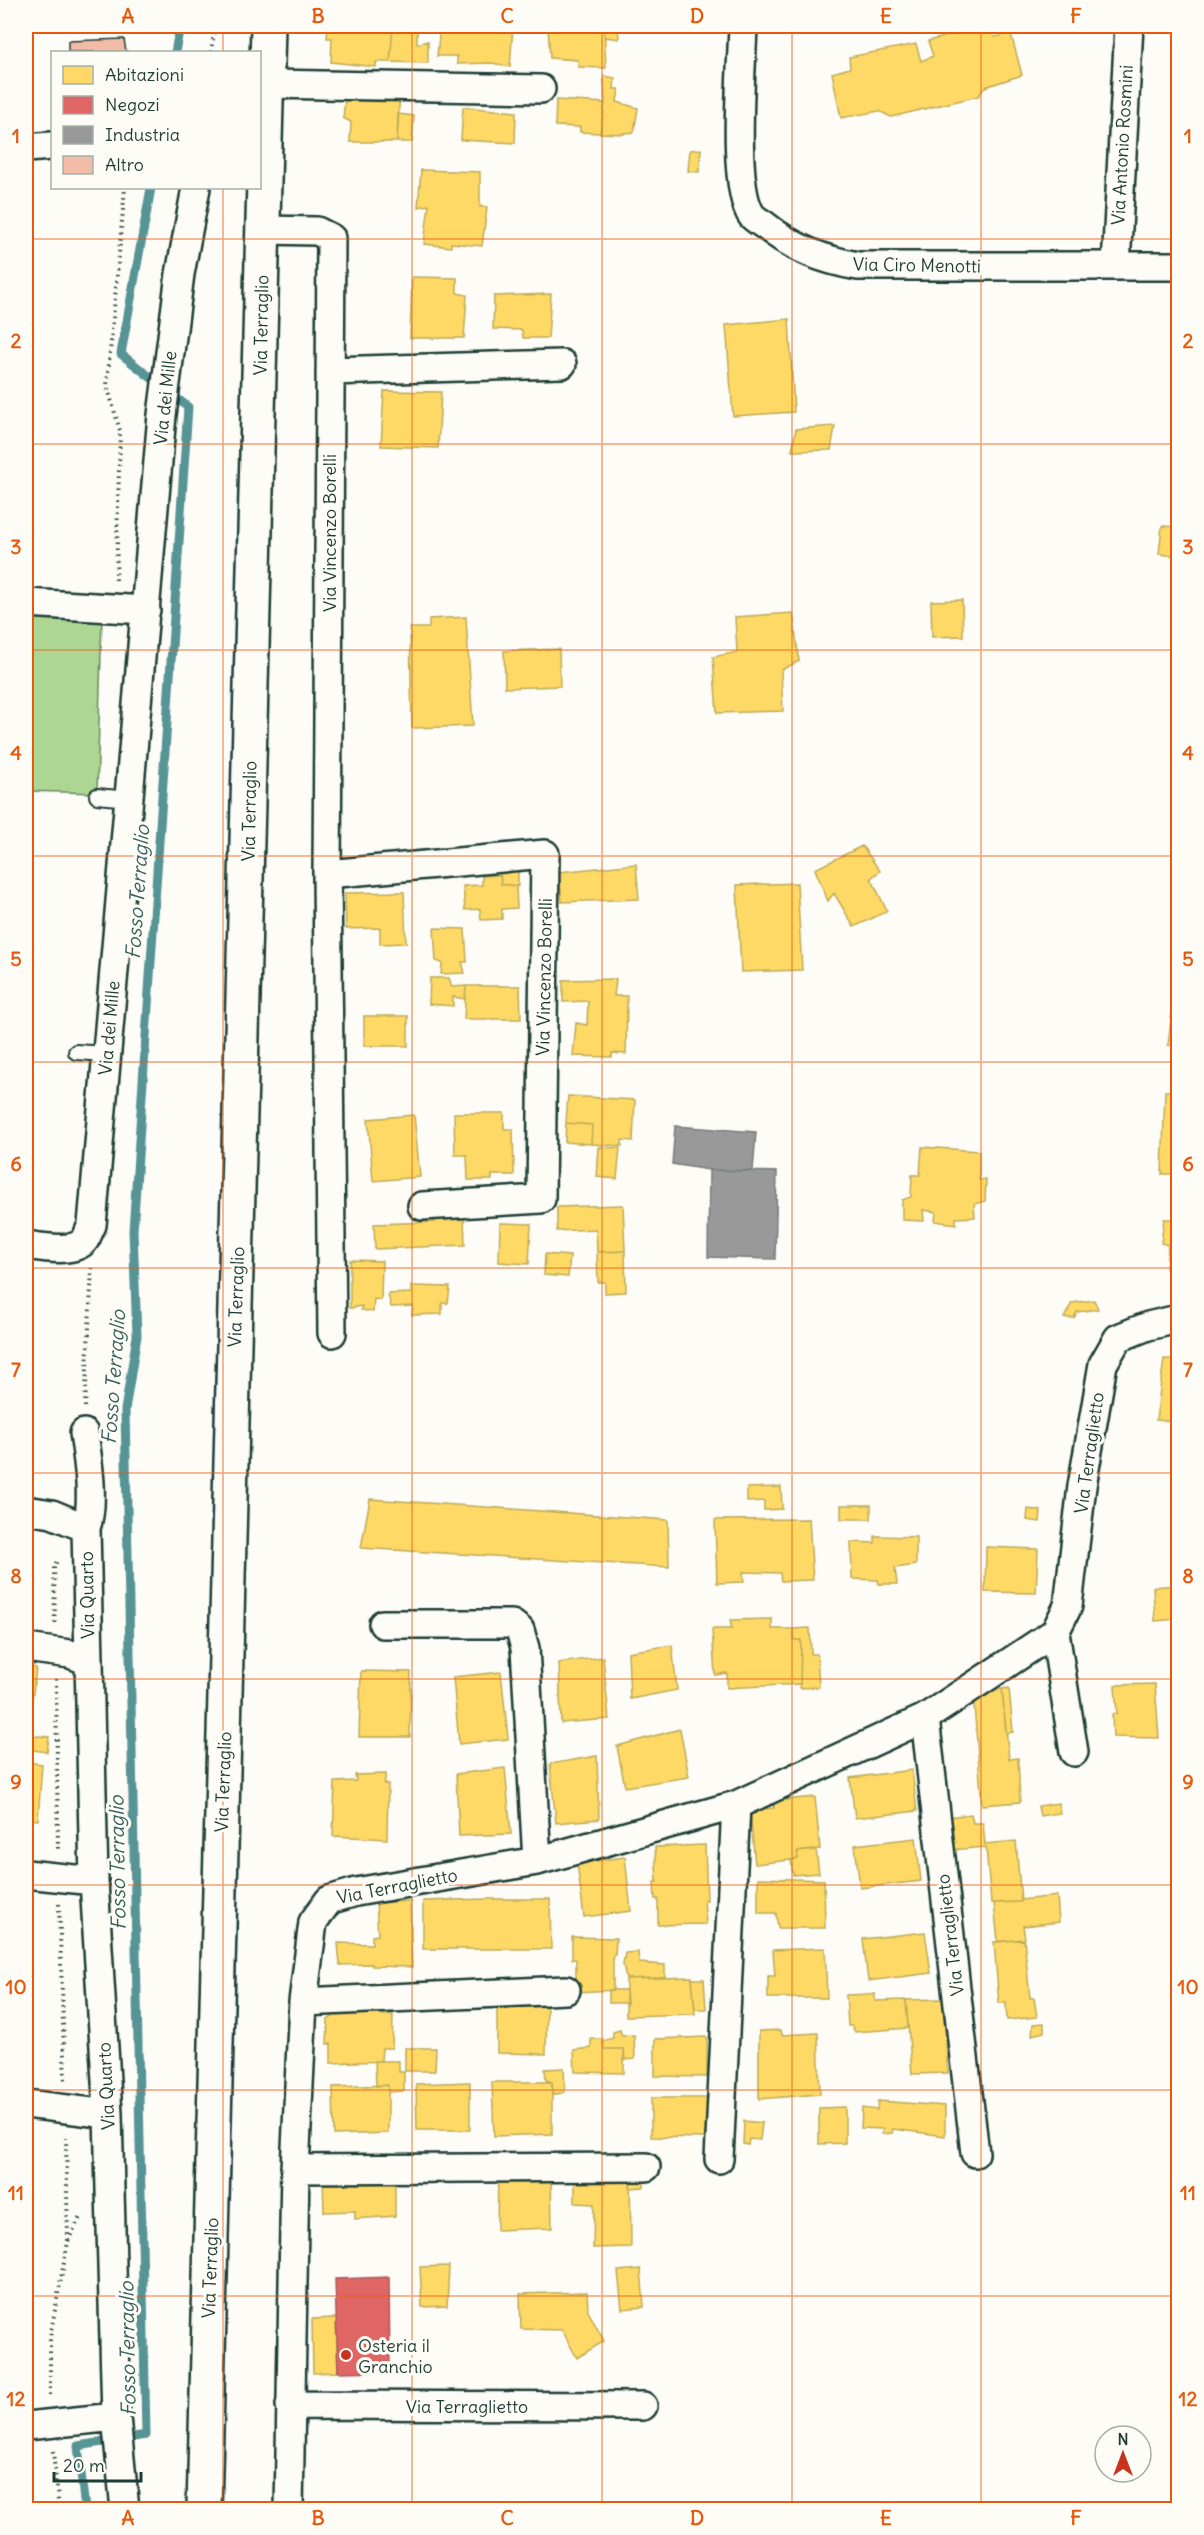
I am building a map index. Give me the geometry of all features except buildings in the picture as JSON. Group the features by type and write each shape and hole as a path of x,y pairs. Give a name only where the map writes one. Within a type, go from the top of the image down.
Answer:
{"main road":[{"name":"Via Terraglio","path":"204,2510 263,230 262,150 267,84 268,26"}],"street":[{"name":"Via Ciro Menotti","path":"743,26 739,166 743,193 753,216 782,239 815,256 858,266 1179,266"},
{"name":"Via Antonio Rosmini","path":"1116,265 1129,26"},
{"path":"267,84 541,89"},
{"path":"26,148 51,146"},
{"name":"Via dei Mille","path":"83,1242 92,1225 167,366 180,274 196,189"},
{"name":"Via Vincenzo Borelli","path":"263,230 317,231 331,238 327,874 332,1333"},
{"path":"330,371 562,364"},
{"path":"26,603 146,610"},
{"name":"Via Vincenzo Borelli","path":"327,874 545,854 541,1199 422,1206"},
{"path":"26,1245 57,1249 83,1242"},
{"name":"Via Terraglietto","path":"289,2510 295,2169 303,2002 313,1922 329,1900 356,1892 537,1861 736,1805 925,1718 1055,1632 1068,1606 1082,1485 1103,1364 1118,1338 1148,1326 1179,1319"},
{"name":"Via Quarto","path":"84,1433 88,1458 89,1518 86,1528 94,1881 108,2114 112,2421 120,2456 125,2510"},
{"name":"Via Quarto","path":"26,1510 52,1514 74,1521 86,1528"},
{"path":"383,1624 512,1624 520,1630 525,1648 537,1861"},
{"path":"1055,1632 1074,1752"},
{"name":"Via Quarto","path":"26,1648 70,1654 89,1661"},
{"name":"Via Terraglietto","path":"925,1718 975,2153"},
{"path":"719,2159 736,1805"},
{"path":"26,1874 94,1881"},
{"path":"303,2002 566,1990"},
{"path":"26,2104 108,2114"},
{"path":"295,2169 646,2167"},
{"name":"Via Terraglietto","path":"290,2405 643,2406"},
{"path":"46,2425 112,2421"}],"lane":[{"path":"97,796 129,799"},
{"path":"76,1052 106,1054"}],"path":[{"path":"211,51 215,26"},
{"path":"116,608 120,431 107,385 125,189"},
{"path":"83,1242 92,1261 84,1433"},
{"path":"59,2510 46,2425 50,2336 68,2242"}],"green space":[{"path":"26,615 102,617 97,793 26,791"}],"waterway":[{"name":"Fosso Terraglio","path":"175,51 180,26"},
{"name":"Fosso Terraglio","path":"85,2510 78,2446 146,2435 125,1410 137,1336 133,1231 188,407 121,354 151,189"}],"place":[{"name":"Osteria il Granchio","path":"346,2355"}]}
